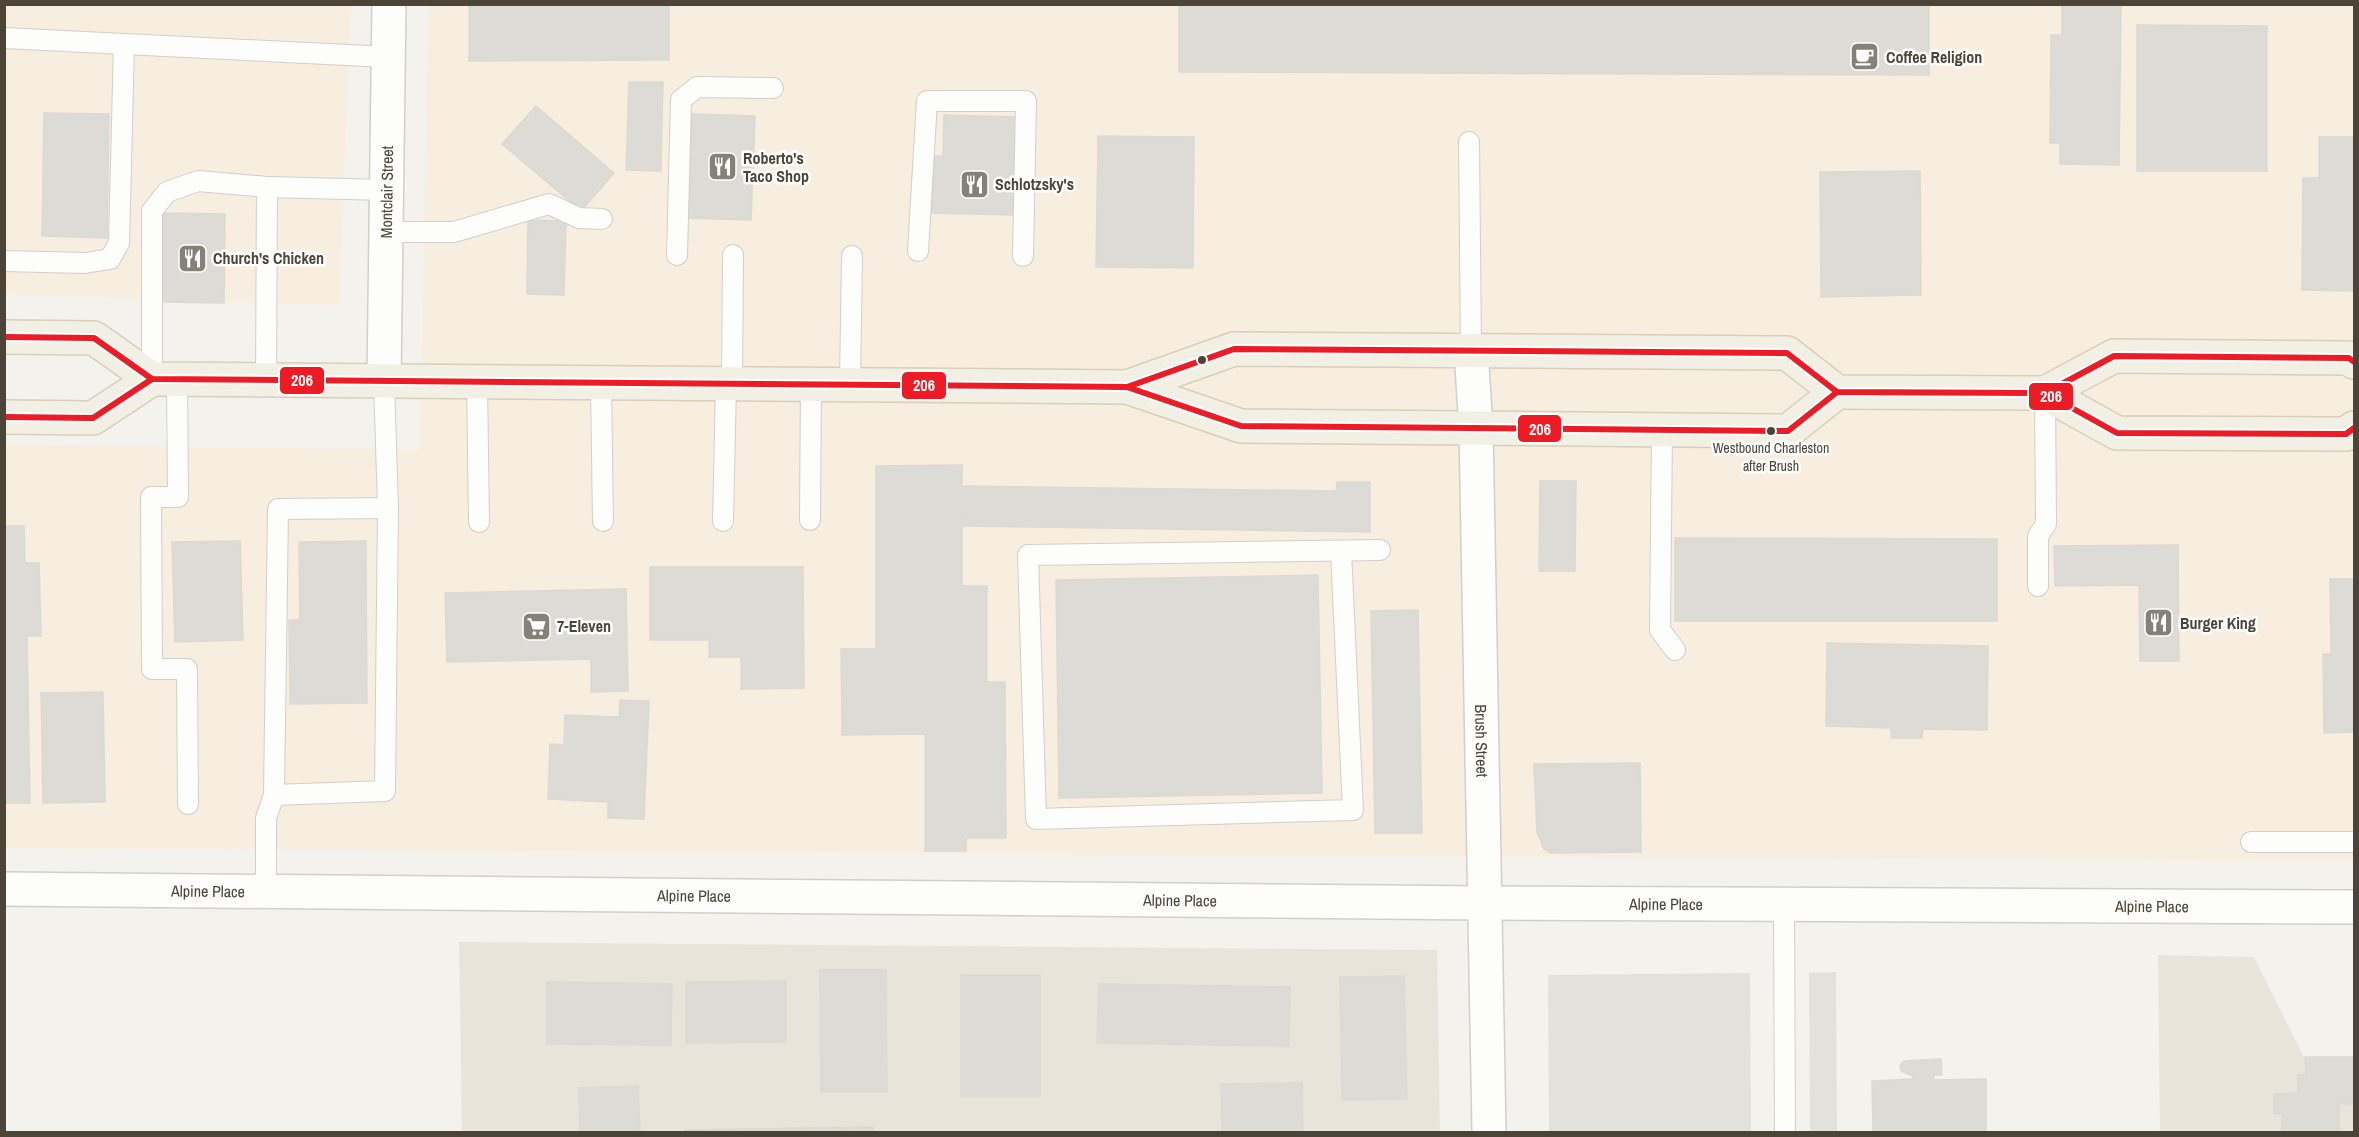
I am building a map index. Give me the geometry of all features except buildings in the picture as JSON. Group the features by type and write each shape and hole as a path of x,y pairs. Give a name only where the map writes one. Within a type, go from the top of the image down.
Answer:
{"main road":[{"path":"4,337 94,338 165,380"},
{"path":"1127,387 1234,349 1787,353 1837,392 2045,393 2114,356 2349,358 2355,362"},
{"path":"4,417 93,418 165,380 850,384 1127,387 1241,426 1788,430 1837,392"},
{"path":"2045,393 2117,433 2346,434 2355,428"}],"street":[{"name":"Montclair Street","path":"384,381 384,232 389,4"},
{"name":"Brush Street","path":"1471,351 1476,428 1490,1132"},
{"name":"Alpine Place","path":"4,889 1485,903 2355,907"}],"lane":[{"path":"4,38 388,57"},
{"path":"4,261 85,263 110,260 119,243 124,44"},
{"path":"677,255 681,100 697,87 773,88"},
{"path":"918,251 927,101 1026,101 1023,255"},
{"path":"1469,142 1471,351"},
{"path":"188,804 188,669 152,669 152,497 178,497 165,380 152,210 167,192 198,181 267,187 386,190"},
{"path":"266,380 267,187"},
{"path":"384,232 453,232 549,204 579,218 602,219"},
{"path":"723,520 733,255"},
{"path":"850,384 852,255"},
{"path":"274,795 385,791 388,508 384,381"},
{"path":"477,382 479,522"},
{"path":"601,383 603,521"},
{"path":"810,520 811,384"},
{"path":"2038,586 2038,536 2046,524 2045,393"},
{"path":"1662,429 1660,630 1675,650"},
{"path":"266,892 266,818 274,795 278,509 388,508"},
{"path":"1341,551 1353,810 1036,819 1028,555 1380,550"},
{"path":"2251,842 2355,842"},
{"path":"1784,904 1785,1132"}],"shaded area":[{"path":"5,5 351,5 339,305 5,294"},
{"path":"428,5 2354,5 2354,862 5,848 5,444 420,450"},
{"path":"459,942 1437,950 1440,1132 462,1132"},
{"path":"2158,955 2254,957 2306,1061 2354,1060 2354,1132 2160,1132"},
{"path":"1836,972 1837,1132 1810,1132 1809,973"},
{"path":"1750,973 1751,1132 1549,1132 1548,975"}],"transit line":[{"name":"206","path":"4,337 94,338 152,379 1127,387 1241,426 1788,431 1837,392"},
{"name":"206","path":"1127,387 1234,349 1787,353 1837,392 2045,393 2117,433 2346,434 2354,428"},
{"name":"206","path":"2045,393 2114,356 2349,358 2354,362"},
{"name":"206","path":"4,417 93,418 152,379"}],"place":[{"name":"Coffee Religion","path":"1865,57"},
{"name":"Roberto's Taco Shop","path":"722,167"},
{"name":"Schlotzsky's","path":"974,184"},
{"name":"Church's Chicken","path":"192,258"},
{"name":"Westbound Charleston after Brush","path":"1771,431"},
{"name":"Burger King","path":"2159,623"},
{"name":"7-Eleven","path":"536,626"}]}
